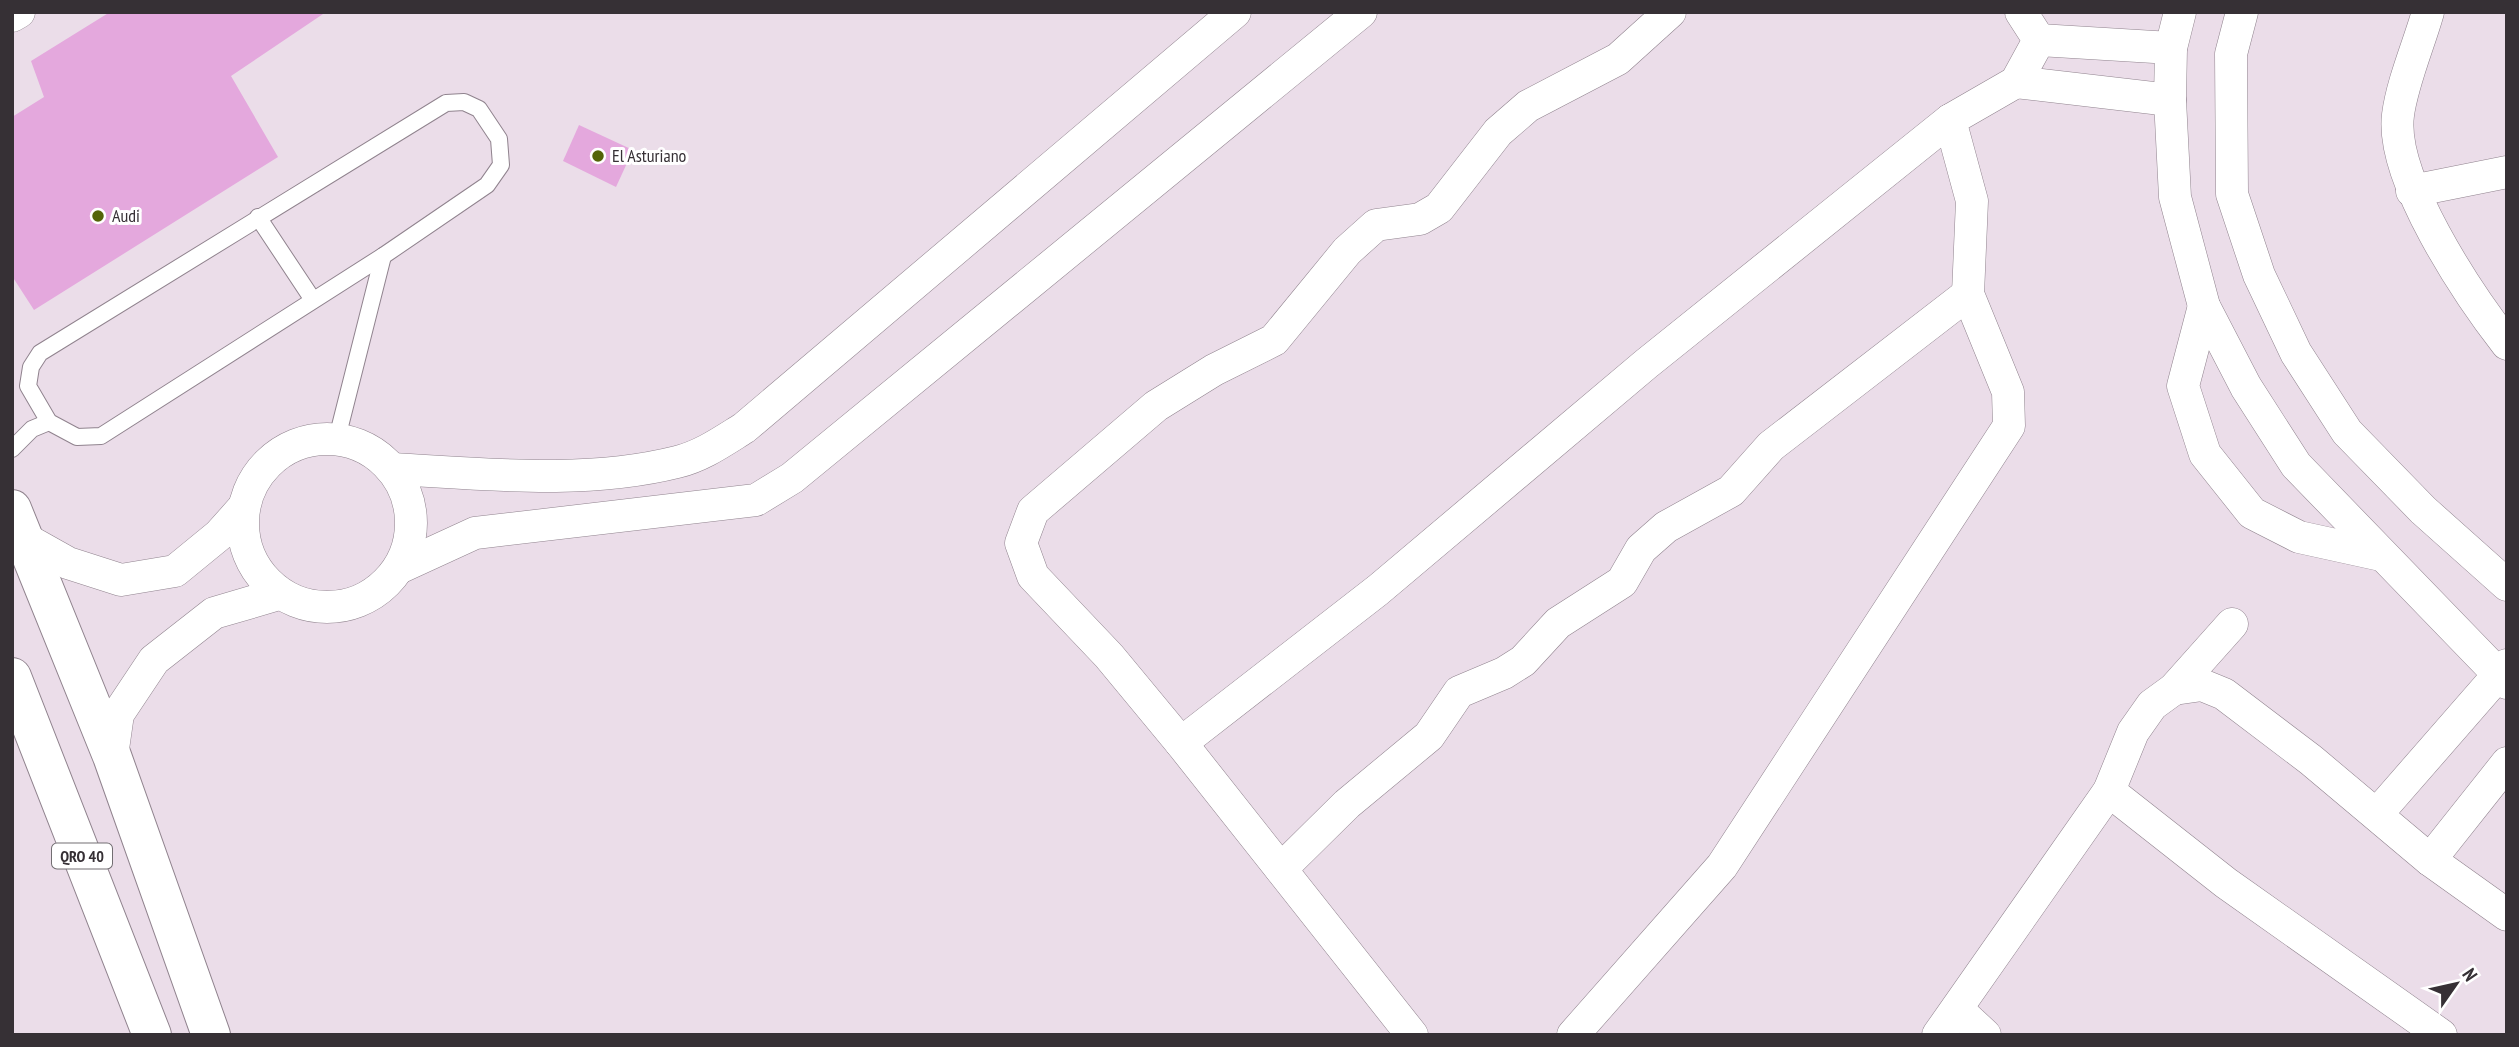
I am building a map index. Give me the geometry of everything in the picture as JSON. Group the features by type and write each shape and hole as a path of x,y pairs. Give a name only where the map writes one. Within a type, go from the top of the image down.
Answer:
{"highway":[{"path":"20,525 112,756 211,1035"},
{"name":"QRO 40","path":"12,677 152,1035"}],"street":[{"path":"12,16 19,12"},
{"path":"393,469 510,475 615,473 679,462 706,452 744,428 1236,12"},
{"path":"401,567 412,533 408,497 393,469 368,448 337,438 305,440 276,454 254,478 243,508 243,541 256,570 279,594 309,607 344,607 377,593 401,567 475,533 756,500 792,478 1361,12"},
{"path":"1412,1035 1181,743 1109,656 1033,576 1021,543 1033,511 1156,406 1214,370 1274,340 1346,251 1376,225 1420,219 1431,214 1439,208 1498,132 1528,106 1618,59 1671,12"},
{"path":"2021,12 2039,40"},
{"path":"2180,12 2171,48 2170,100 2175,197 2204,306 2246,387 2296,465 2381,555 2504,674 2377,814"},
{"path":"2242,12 2231,54 2232,194 2259,275 2296,353 2347,432 2423,510 2507,585"},
{"path":"2428,12 2398,115 2399,156 2412,191 2495,313 2507,344"},
{"path":"1181,743 1378,590 1646,364 1950,120 2016,82 2039,40"},
{"path":"2039,40 2171,48"},
{"path":"2016,82 2170,100"},
{"path":"1573,1035 1722,866 2009,426 2008,392 1968,294 1972,201 1950,120"},
{"path":"2412,191 2507,172"},
{"path":"1281,869 1348,804 1430,736 1459,692 1504,673 1523,661 1558,623 1622,582 1641,549 1666,527 1731,491 1771,446 1968,294"},
{"path":"2204,306 2183,386 2205,454 2252,513 2299,537 2381,555"},
{"path":"20,525 68,564 121,580 175,571 219,535 243,508"},
{"path":"112,756 118,714 154,660 214,613 279,594"},
{"path":"1938,1035 2109,792 2133,732 2152,705 2174,690 2232,624"},
{"path":"2174,690 2202,685 2224,694 2377,814 2430,860 2507,915"},
{"path":"2430,860 2507,764"},
{"path":"2109,792 2226,883 2441,1035"},
{"path":"1957,1009 1985,1035"}],"lane":[{"path":"464,102 480,109 499,138 501,164 487,185 383,256 101,436 77,437 49,422 20,388 40,353 258,217 446,103 464,102"},
{"path":"258,217 313,300"},
{"path":"337,438 383,256"},
{"path":"12,449 32,429 49,422"}],"building":[{"name":"Audi","path":"110,12 326,12 231,76 278,157 34,310 12,276 12,117 44,97 31,61"},
{"name":"El Asturiano","path":"579,125 633,150 616,187 563,161"}],"place":[{"name":"El Asturiano","path":"598,156"},
{"name":"Audi","path":"98,216"}]}
